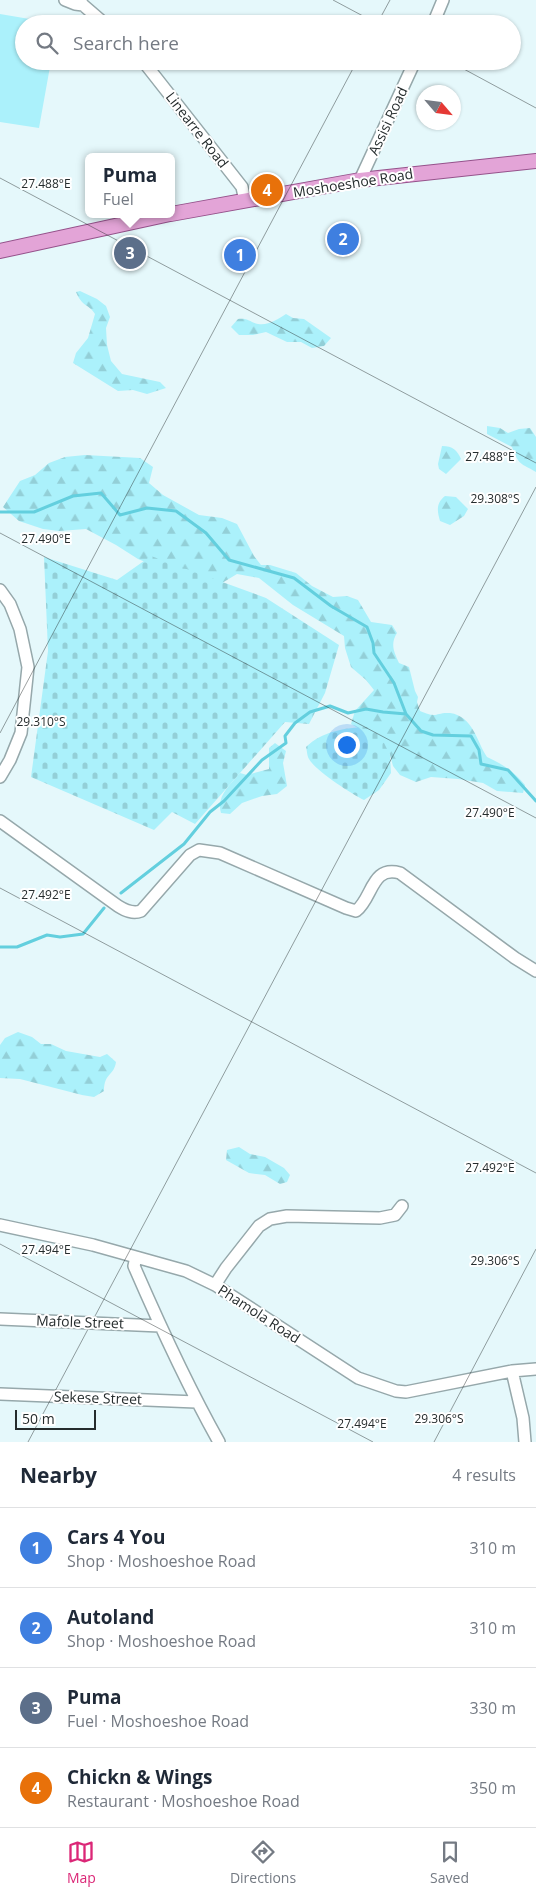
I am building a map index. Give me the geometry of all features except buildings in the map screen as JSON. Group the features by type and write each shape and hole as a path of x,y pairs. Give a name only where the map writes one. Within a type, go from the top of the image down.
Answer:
{"main road":[{"name":"Moshoeshoe Road","path":"175,213 360,180 536,160"},
{"name":"Moshoeshoe Road","path":"0,251 153,218"}],"street":[{"path":"65,0 75,4 82,2 96,15"},
{"path":"436,15 444,0"},
{"name":"Linearre Road","path":"150,70 242,187 245,201"},
{"name":"Assisi Road","path":"360,180 411,70"},
{"path":"0,590 10,604 20,629 28,667 21,733 10,760 0,777"},
{"path":"0,821 118,906 136,913 141,911 190,855 198,850 220,853 356,911 362,907 372,886 380,875 388,872 400,873 515,958 536,971"},
{"path":"215,1285 259,1226 270,1219 287,1216 380,1218 395,1214 402,1206"},
{"name":"Phamola Road","path":"0,1226 84,1243 186,1271 215,1285 358,1378 396,1391 406,1392 512,1371 536,1369"},
{"path":"136,1257 134,1266 160,1326 196,1402 219,1442"},
{"name":"Mafole Street","path":"0,1319 160,1326"},
{"path":"512,1371 525,1442"},
{"name":"Sekese Street","path":"0,1394 196,1402"}],"green space":[{"path":"0,14 15,17 15,70 49,70 39,128 0,122"},
{"path":"80,291 97,299 106,306 110,317 106,328 107,345 111,361 122,374 160,382 166,388 147,394 133,390 118,391 73,363 76,353 88,338 95,314 78,297 76,292"},
{"path":"286,314 293,318 304,319 331,338 324,346 312,348 301,342 287,342 266,332 253,335 239,335 231,327 238,319 265,324 273,322"},
{"path":"487,426 500,428 508,433 530,428 536,437 536,472 519,461 512,447 487,434"},
{"path":"442,446 454,449 461,459 446,474 439,469 438,464"},
{"path":"85,455 140,458 153,467 149,483 163,495 199,515 222,518 237,524 261,565 270,565 296,573 312,586 333,597 347,596 358,600 371,622 392,625 397,633 393,644 394,652 399,663 409,667 420,711 433,715 450,713 464,719 473,730 487,757 508,769 525,785 523,793 497,791 483,783 458,779 431,777 416,782 400,775 393,766 390,755 370,729 358,728 351,724 355,711 374,690 351,667 345,648 344,636 293,605 259,578 237,574 212,589 138,559 86,529 59,531 43,529 19,521 3,507 20,481 35,475 49,463 65,457"},
{"path":"445,496 456,497 468,509 464,516 450,525 440,521 438,514 439,504"},
{"path":"151,556 266,598 339,645 325,693 309,724 285,722 195,824 172,812 154,830 31,777 48,651 44,557 117,580"},
{"path":"367,727 380,735 390,755 391,773 379,790 364,800 342,787 313,764 309,759 306,747 319,737 334,731"},
{"path":"275,743 286,751 283,763 287,786 277,794 262,796 242,803 230,814 221,813 220,801 222,796 240,773 247,775 269,769 269,748"},
{"path":"18,1032 32,1037 41,1044 51,1044 66,1051 100,1057 107,1054 116,1062 104,1085 104,1091 94,1097 20,1079 0,1078 0,1045 5,1038"},
{"path":"239,1147 250,1154 265,1157 284,1168 290,1175 287,1182 280,1184 265,1175 249,1173 226,1160 227,1150"}],"waterway":[{"path":"0,512 34,512 73,496 101,493 120,515 147,508 176,511 206,533 229,560 294,578 331,606 367,627 373,643 374,653 394,683 406,714 421,731 433,735 471,736 479,750 481,764 508,770 536,801"},
{"path":"121,893 184,844 210,812 224,801 262,760 286,743 285,736 295,723 310,712 330,706 348,713 366,709 406,714"},
{"path":"0,947 17,947 47,935 60,937 83,934 104,908"}],"place":[{"name":"Chickn & Wings","path":"267,190"},
{"name":"Autoland","path":"343,239"},
{"name":"Puma","path":"130,253"},
{"name":"Cars 4 You","path":"240,255"}]}
